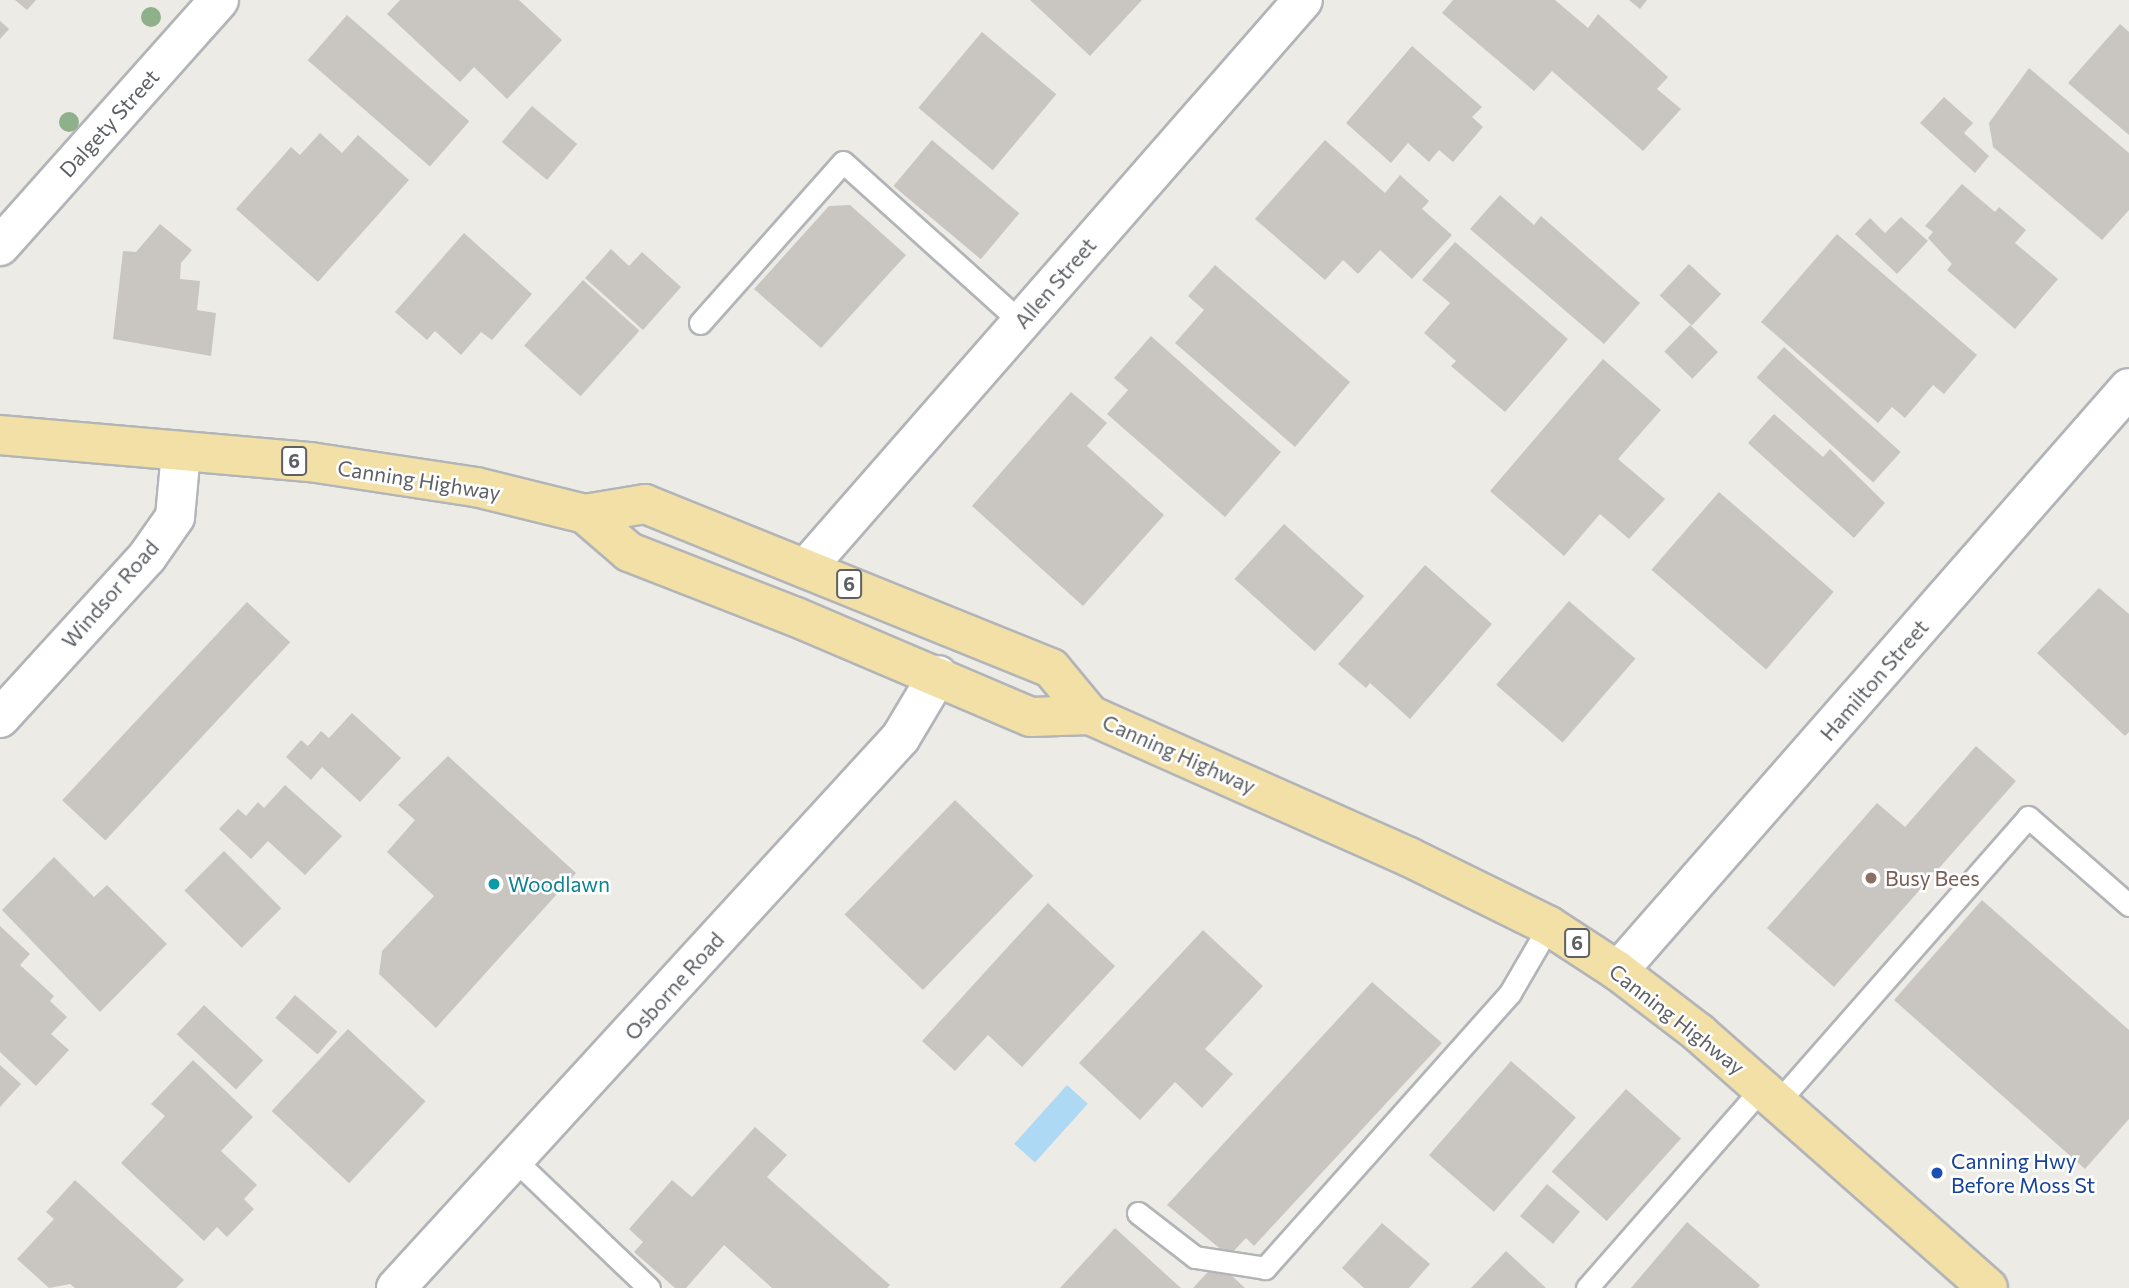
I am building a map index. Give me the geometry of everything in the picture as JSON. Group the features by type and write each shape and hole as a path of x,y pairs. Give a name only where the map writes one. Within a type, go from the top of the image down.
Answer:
{"highway":[{"name":"Canning Highway","path":"0,435 310,462 476,487 585,514 645,504 807,567 1051,668 1090,715"},
{"name":"Canning Highway","path":"585,514 629,552 938,675 1031,717 1090,715 1409,857 1549,926 1618,971 1770,1095 1989,1288"}],"street":[{"name":"Dalgety Street","path":"0,246 219,0"},
{"name":"Allen Street","path":"807,567 1303,0"},
{"name":"Hamilton Street","path":"1618,971 2129,388"},
{"name":"Windsor Road","path":"0,718 161,537 175,517 181,452"},
{"name":"Osborne Road","path":"396,1288 516,1161 901,737 938,675"}],"lane":[{"path":"700,323 843,162 1021,322"},
{"path":"1587,1288 2028,817 2129,905"},
{"path":"1138,1213 1195,1257 1265,1268 1510,993 1549,926"},
{"path":"516,1161 649,1288"}],"water":[{"path":"1067,1085 1088,1104 1035,1162 1014,1144"}],"building":[{"path":"15,0 36,0 27,10"},
{"path":"400,0 519,0 562,40 507,99 474,67 460,82 387,14"},
{"path":"1030,0 1142,0 1090,56"},
{"path":"1453,0 1555,0 1588,28 1598,14 1668,77 1657,89 1681,109 1643,151 1552,71 1534,91 1442,13"},
{"path":"1629,0 1647,0 1640,9"},
{"path":"347,15 469,121 430,167 308,60"},
{"path":"0,21 9,29 0,39"},
{"path":"2120,24 2129,32 2129,135 2068,83"},
{"path":"982,32 1056,94 993,170 918,108"},
{"path":"1412,46 1482,107 1472,117 1483,127 1453,162 1439,150 1429,162 1408,143 1391,163 1346,123"},
{"path":"2029,68 2129,153 2129,210 2102,240 1993,147 1989,123"},
{"path":"1944,97 1973,123 1964,133 1989,156 1975,173 1920,123"},
{"path":"532,106 577,144 547,180 502,142"},
{"path":"320,133 342,153 358,135 409,180 318,282 236,209 291,147 300,155"},
{"path":"932,140 1019,213 981,259 893,186"},
{"path":"1325,140 1385,193 1400,175 1429,201 1422,209 1452,235 1412,279 1380,250 1358,274 1343,260 1325,280 1255,219"},
{"path":"1962,184 1995,212 1999,207 2026,230 2015,243 2058,279 2015,329 1947,270 1952,264 1928,238 1933,232 1925,226"},
{"path":"1500,195 1534,225 1541,216 1640,303 1604,344 1470,229"},
{"path":"850,205 906,255 821,348 754,289 829,206"},
{"path":"1901,217 1928,241 1897,274 1855,234 1870,218 1885,233"},
{"path":"160,224 192,250 181,263 180,279 200,281 197,310 216,313 211,356 113,339 123,251 136,252"},
{"path":"464,233 532,294 492,340 481,332 461,355 435,331 427,340 395,312"},
{"path":"1837,234 1977,355 1944,394 1933,385 1905,418 1892,407 1878,423 1761,322"},
{"path":"1455,242 1568,339 1505,412 1451,366 1456,361 1424,333 1450,303 1422,280"},
{"path":"611,249 629,266 642,252 681,287 643,330 585,278"},
{"path":"1689,264 1721,294 1692,325 1660,295"},
{"path":"1215,265 1350,382 1295,447 1175,343 1204,310 1188,296"},
{"path":"583,280 639,331 581,396 524,345"},
{"path":"1690,325 1718,352 1692,379 1664,352"},
{"path":"1151,336 1281,452 1225,517 1107,414 1128,390 1114,378"},
{"path":"1784,347 1901,452 1873,483 1757,377"},
{"path":"1603,359 1661,410 1618,459 1665,499 1629,539 1600,514 1564,556 1490,491"},
{"path":"1071,392 1107,423 1087,446 1164,515 1083,606 972,506"},
{"path":"1774,414 1823,457 1830,449 1885,503 1854,538 1748,443"},
{"path":"1719,492 1834,592 1766,669 1651,570"},
{"path":"1284,524 1364,596 1315,651 1234,579"},
{"path":"1425,565 1492,624 1410,719 1370,683 1366,688 1338,664"},
{"path":"2099,588 2129,614 2129,732 2125,736 2037,653"},
{"path":"1569,601 1635,659 1563,743 1496,685"},
{"path":"247,602 290,642 105,840 62,800"},
{"path":"352,713 401,758 360,802 322,767 311,780 286,757 301,740 308,746 321,731 329,738"},
{"name":"Busy Bees","path":"1976,746 2016,781 1834,987 1767,928 1877,803 1905,827"},
{"name":"Woodlawn","path":"448,756 576,873 436,1028 379,974 382,951 434,896 387,852 415,820 398,805"},
{"path":"285,785 342,836 305,875 268,841 251,859 219,829 238,809 246,816 258,802 264,808"},
{"path":"955,800 1033,876 923,990 845,914"},
{"path":"224,851 281,908 242,948 184,891"},
{"path":"54,857 94,897 107,885 167,944 100,1012 2,910"},
{"path":"1982,900 2129,1030 2129,1119 2085,1169 1894,1000"},
{"path":"1048,903 1115,966 1022,1067 988,1035 955,1071 922,1041"},
{"path":"0,926 30,954 20,965 54,996 50,1001 67,1017 51,1034 69,1050 36,1086 0,1052"},
{"path":"1203,930 1263,986 1205,1049 1233,1074 1202,1108 1175,1082 1140,1120 1079,1063"},
{"path":"1372,982 1442,1043 1254,1246 1246,1238 1229,1256 1167,1205"},
{"path":"295,995 337,1032 318,1054 275,1018"},
{"path":"204,1005 263,1060 236,1089 177,1034"},
{"path":"348,1029 426,1101 349,1183 272,1111"},
{"path":"193,1060 253,1117 221,1151 257,1185 244,1199 254,1209 227,1237 217,1227 204,1241 121,1163 165,1116 151,1104"},
{"path":"1511,1061 1576,1117 1494,1212 1429,1155"},
{"path":"0,1065 21,1084 0,1107"},
{"path":"1626,1089 1681,1139 1607,1221 1552,1171"},
{"path":"755,1127 787,1155 767,1177 890,1285 887,1288 772,1288 724,1245 686,1288 675,1288 634,1252 643,1242 629,1229 672,1180 692,1197"},
{"path":"75,1180 184,1280 176,1288 75,1288 70,1284 49,1288 17,1259 54,1219 46,1212"},
{"path":"1547,1184 1580,1212 1553,1244 1520,1216"},
{"path":"1687,1222 1760,1285 1758,1288 1631,1288"},
{"path":"1382,1223 1430,1264 1409,1288 1364,1288 1342,1268"},
{"path":"1115,1228 1172,1280 1181,1288 1060,1288"},
{"path":"1506,1251 1546,1288 1471,1288"},
{"path":"1217,1262 1245,1288 1193,1288"}],"place":[{"name":"Busy Bees","path":"1871,878"},
{"name":"Woodlawn","path":"494,884"},
{"name":"Canning Hwy Before Moss St","path":"1937,1173"}]}
